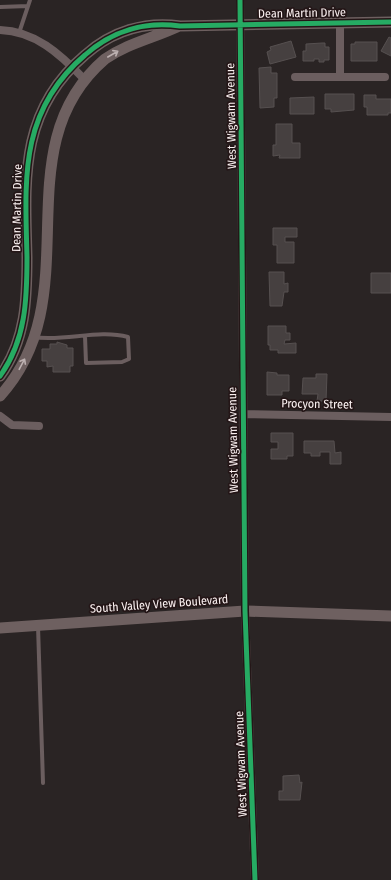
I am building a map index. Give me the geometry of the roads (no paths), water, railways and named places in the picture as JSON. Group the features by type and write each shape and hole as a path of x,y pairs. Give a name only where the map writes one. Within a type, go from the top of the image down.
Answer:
{"street":[{"name":"West Wigwam Avenue","path":"240,0 245,611 255,880"},
{"path":"340,22 340,77"},
{"name":"Dean Martin Drive","path":"0,376 6,368 19,339 25,312 27,286 26,184 30,147 50,95 72,66 101,42 122,31 164,24 180,26 391,22"},
{"name":"Dean Martin Drive","path":"43,151 55,116 83,78 106,58 126,46 180,26"},
{"path":"0,30 19,33 35,38 72,66 83,78"},
{"path":"295,77 385,77"},
{"name":"Dean Martin Drive","path":"0,396 20,367 33,337 39,308 39,198 41,162"},
{"path":"27,265 40,265"},
{"path":"27,286 32,309 28,335 33,337"},
{"name":"Procyon Street","path":"243,414 391,417"},
{"path":"0,416 12,425 39,426"},
{"name":"South Valley View Boulevard","path":"0,628 245,611 391,616"}],"lane":[{"path":"19,33 30,0"},
{"path":"0,7 28,6"},
{"path":"33,337 43,338 85,336 119,335 128,337 129,359 122,362 86,363 85,336"},
{"path":"38,626 43,783"}]}
